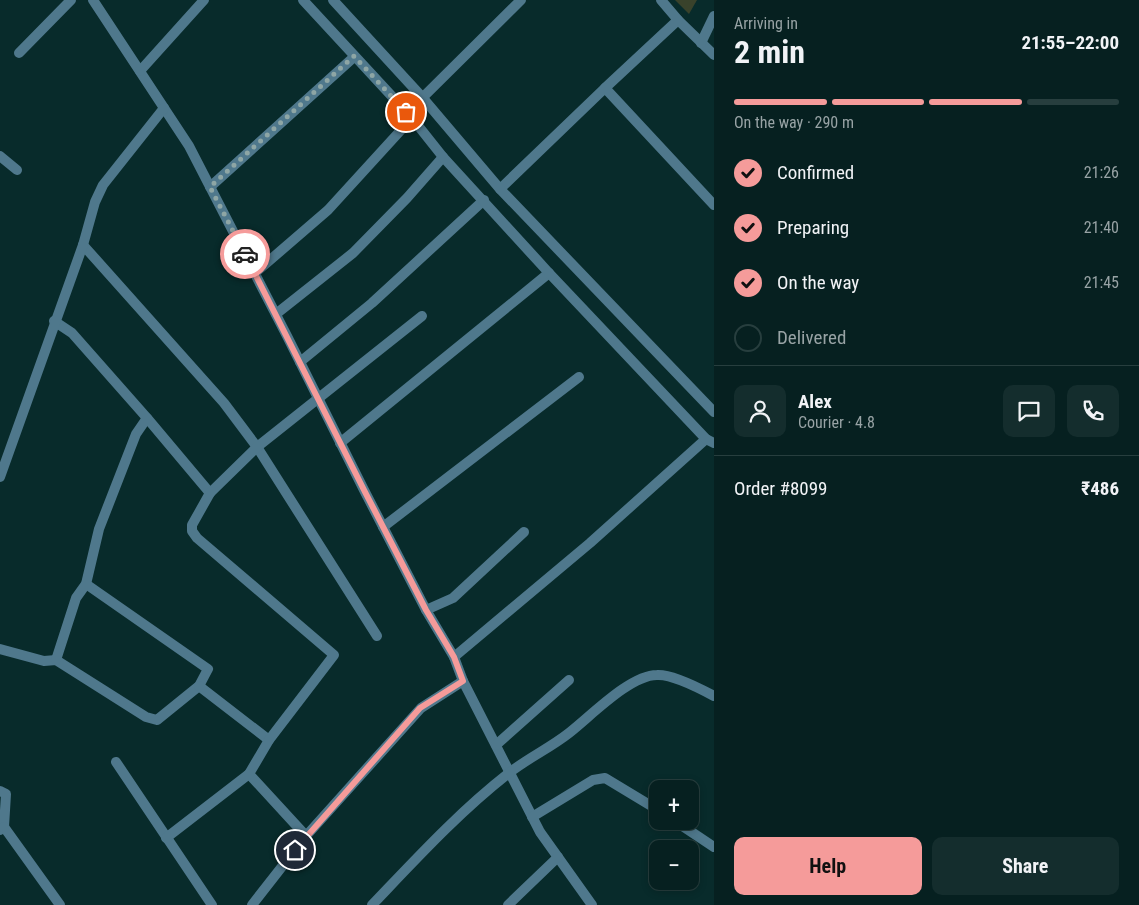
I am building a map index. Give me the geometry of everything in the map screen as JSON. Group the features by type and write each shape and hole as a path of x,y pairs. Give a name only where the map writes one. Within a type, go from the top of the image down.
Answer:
{"street":[{"path":"19,54 72,0"},
{"path":"94,0 189,146 426,610 454,657 463,681 532,817 540,832 592,905"},
{"path":"140,71 204,0"},
{"path":"302,0 409,115 443,157 549,273 710,441 454,657"},
{"path":"333,0 422,97 500,189 714,412"},
{"path":"255,273 328,210 409,115 422,97 521,0"},
{"path":"661,0 678,20 714,55"},
{"path":"701,43 714,16"},
{"path":"500,189 678,20"},
{"path":"210,187 354,56"},
{"path":"605,88 714,205"},
{"path":"0,477 83,244 95,202 103,185 164,108"},
{"path":"0,156 17,170"},
{"path":"276,314 353,253 407,198 443,157"},
{"path":"300,362 372,303 484,200"},
{"path":"83,244 224,403 257,447 377,636"},
{"path":"340,443 549,273"},
{"path":"166,838 249,774 268,740 334,656 197,538 192,531 192,525 210,493 257,447 422,316"},
{"path":"54,321 72,333 210,493"},
{"path":"383,527 579,378"},
{"path":"56,660 76,598 86,584 99,530 136,434 147,418"},
{"path":"426,610 452,598 524,532"},
{"path":"0,648 44,661 56,660 146,718 157,720 199,686 208,669 86,584"},
{"path":"372,905 452,822 510,772 568,734 620,691 643,678 658,674 680,680 714,696"},
{"path":"496,745 568,680"},
{"path":"252,905 306,836 420,708 463,681"},
{"path":"199,686 268,740"},
{"path":"116,762 212,905"},
{"path":"249,774 306,836"},
{"path":"532,817 593,780 605,778 649,805"},
{"path":"0,792 6,794 2,828 60,905"},
{"path":"688,830 714,847"},
{"path":"508,905 558,857"}],"green space":[{"path":"675,0 697,0 689,14"}],"way so far":[{"path":"245,254 210,187 354,56 406,112"}],"route":[{"path":"245,254 426,610 454,657 463,681 420,708 295,850"}]}
